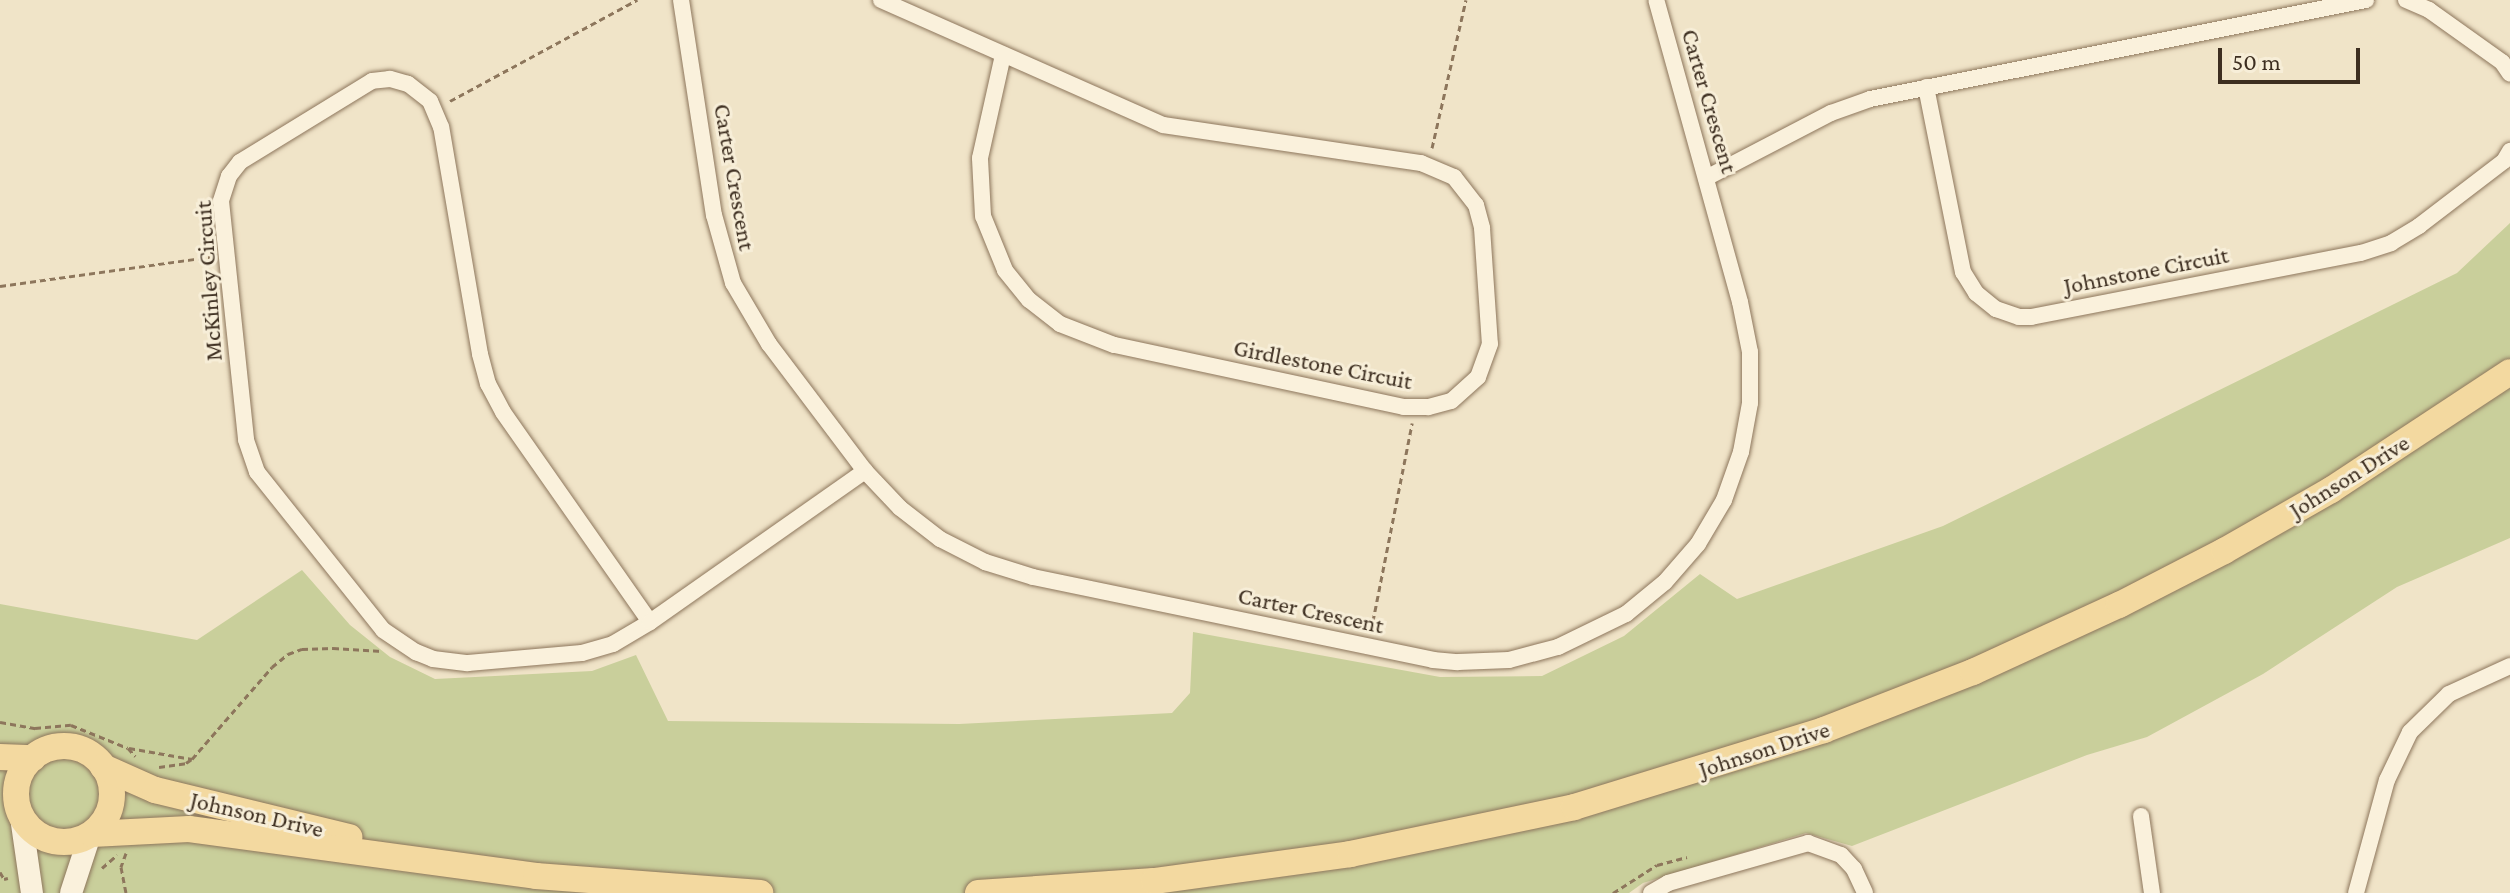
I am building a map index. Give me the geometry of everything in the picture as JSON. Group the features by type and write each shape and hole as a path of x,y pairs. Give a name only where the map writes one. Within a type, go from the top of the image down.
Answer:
{"main road":[{"name":"Johnson Drive","path":"2478,392 2510,363"},
{"name":"Johnson Drive","path":"978,893 1154,881 1350,854 1574,807 1824,730 1973,672 2119,605 2224,551 2331,490 2510,372"},
{"path":"32,893 14,813 16,789 24,766 33,758 43,751 66,746 89,753 103,767 110,781 107,816 91,834 71,893"},
{"path":"0,757 33,758"},
{"name":"Johnson Drive","path":"103,767 155,790 336,833 414,858"},
{"path":"14,813 49,840 71,842 91,834"},
{"name":"Johnson Drive","path":"91,834 189,829 536,876 760,893"}],"street":[{"name":"Carter Crescent","path":"681,0 714,215 733,283 769,344 865,471 900,508 940,539 985,562 1033,577 1368,647 1458,662 1509,660 1558,647 1626,614 1665,582 1698,544 1724,500 1741,452 1750,403 1750,352 1740,302 1656,0"},
{"name":"Girdlestone Circuit","path":"881,0 1163,125 1428,165 1454,177 1476,205 1482,228 1490,344 1488,355 1470,386 1451,401 1415,407 1114,345 1060,324 1029,300 996,253 980,197 980,158 1003,55"},
{"path":"1706,178 1831,113 1870,99 2366,0"},
{"path":"2406,0 2429,10 2502,62 2510,74"},
{"name":"McKinley Circuit","path":"650,622 503,412 488,384 439,117 430,101 416,88 390,79 372,81 240,162 229,176 221,201 246,440 257,472 363,607 397,642 433,659 468,663 582,653 613,644 650,622 865,471"},
{"name":"Johnstone Circuit","path":"1926,87 1963,272 1976,293 2019,317 2345,256 2391,243 2419,226 2504,161 2510,151"},
{"path":"2356,893 2387,780 2410,732 2449,694 2510,666"},
{"path":"2141,816 2152,893"},
{"path":"1651,893 1668,883 1808,843 1841,855 1854,869 1865,893"}],"path":[{"path":"452,100 637,0"},
{"path":"1428,165 1466,0"},
{"path":"0,286 198,258"},
{"path":"1368,647 1415,407"},
{"path":"146,768 186,763 192,759 272,667 288,654 317,648 383,651 392,650 397,642"},
{"path":"128,748 192,759"}],"green space":[{"path":"2510,223 2510,538 2397,587 2263,674 2147,737 2087,755 1852,846 1806,833 1643,883 1629,893 0,893 0,604 197,640 302,570 350,625 390,657 435,679 592,671 636,655 668,721 959,724 1172,713 1190,693 1193,632 1440,677 1542,676 1624,636 1700,574 1737,599 1943,526 2457,273"}]}
